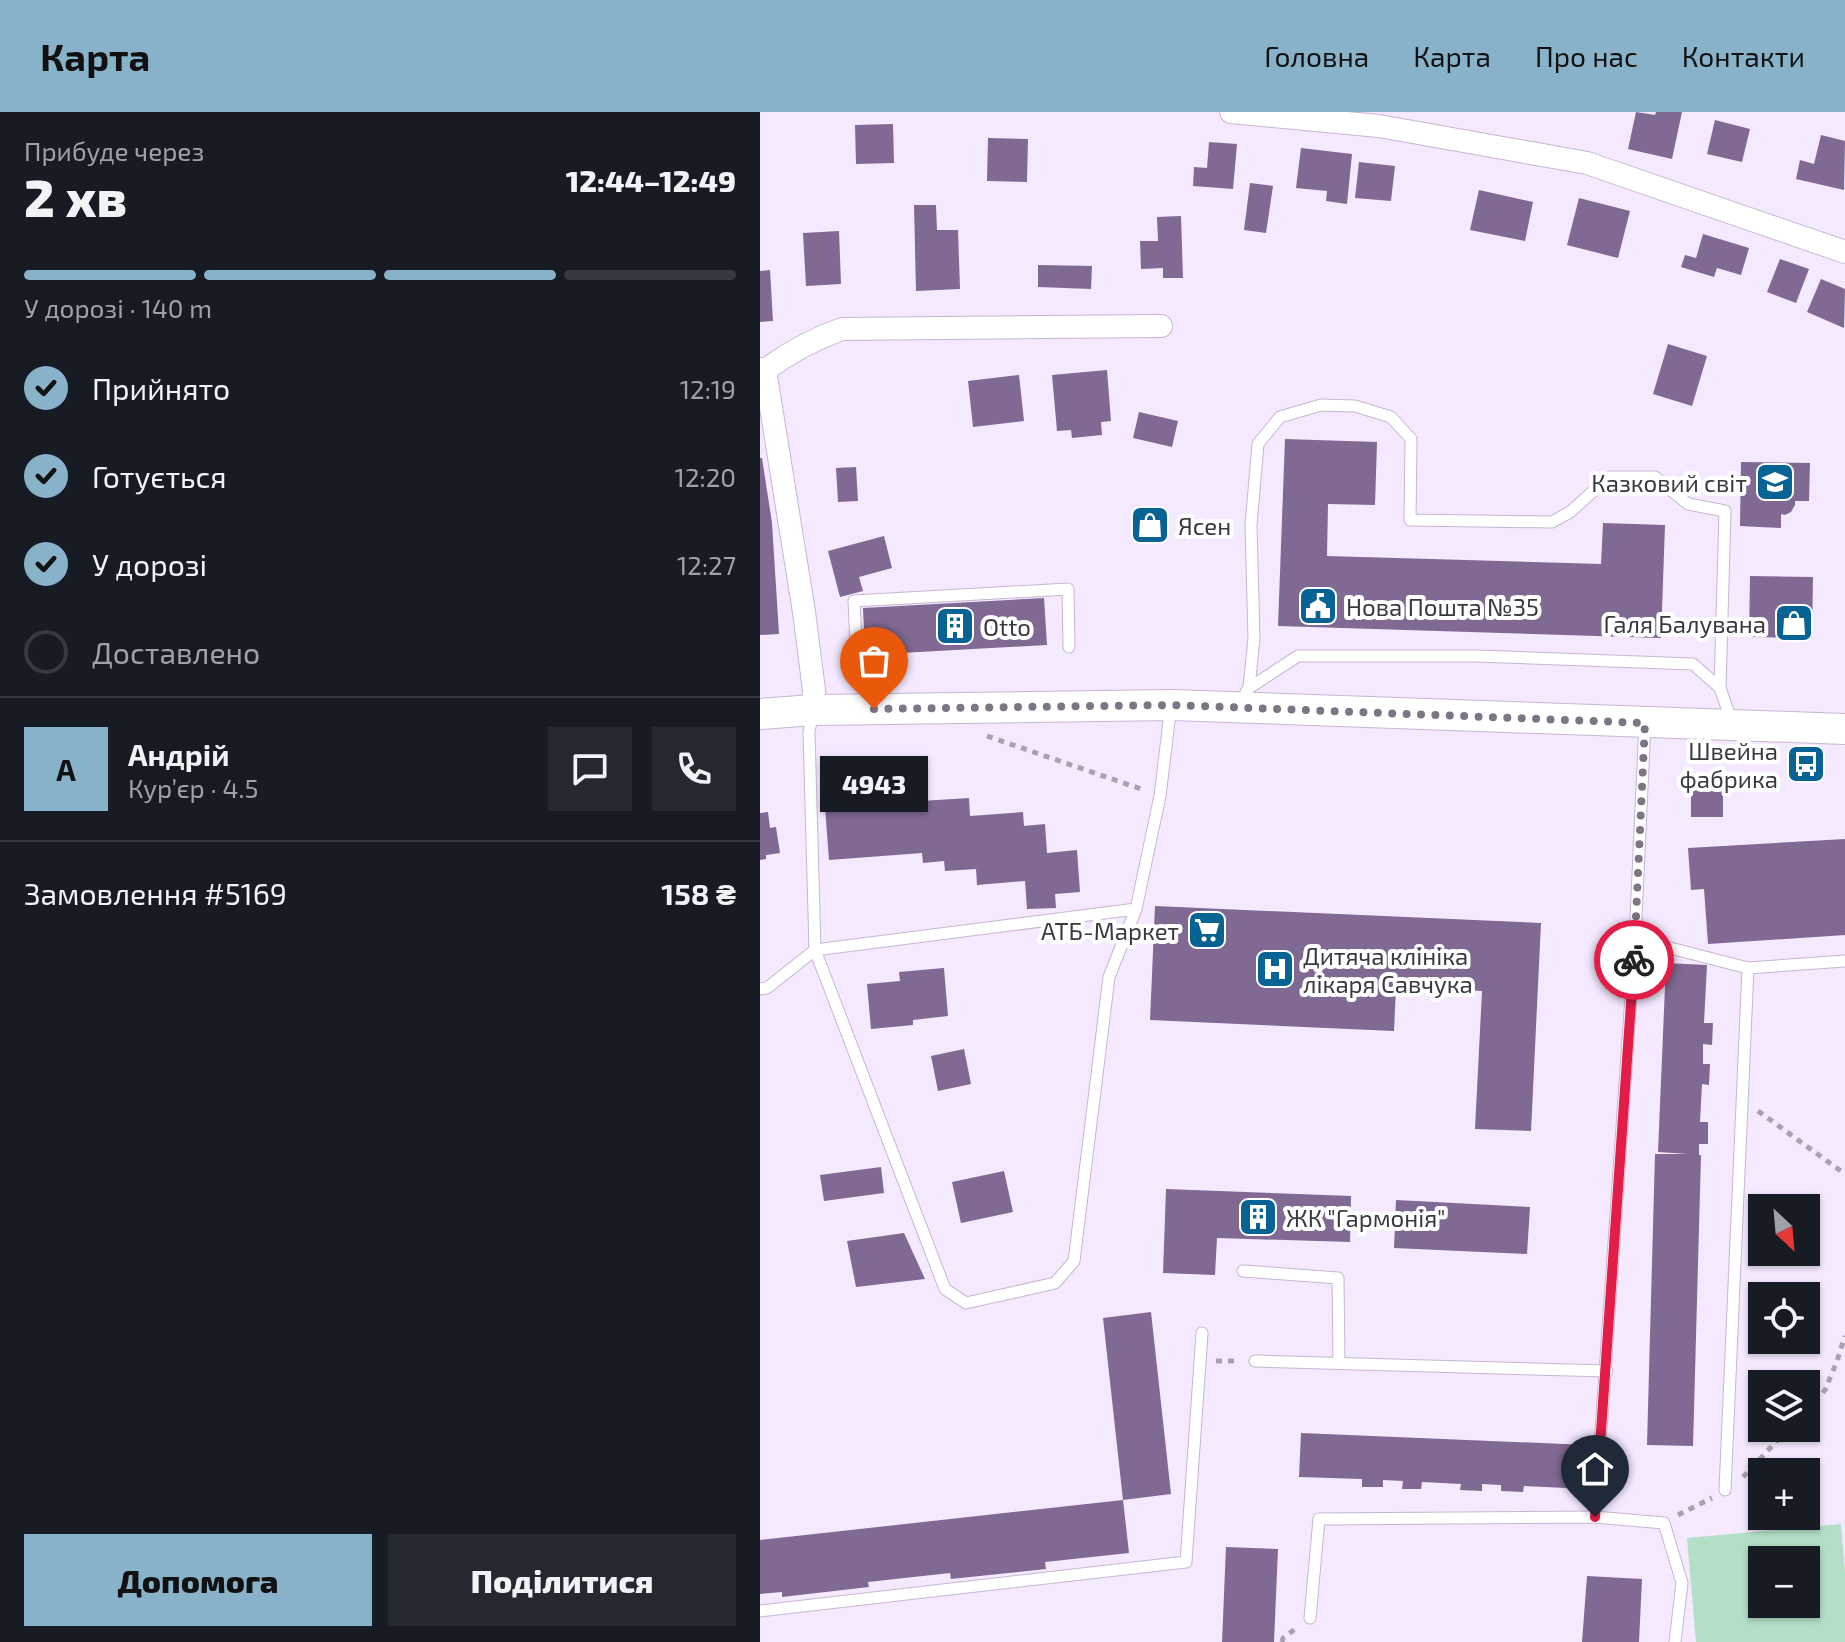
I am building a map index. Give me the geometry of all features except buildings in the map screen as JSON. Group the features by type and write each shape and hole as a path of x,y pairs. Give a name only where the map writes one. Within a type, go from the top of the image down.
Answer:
{"street":[{"path":"1231,112 1379,126 1587,163 1845,252"},
{"path":"813,710 814,690 804,612 762,370 789,352 842,329 1161,326"},
{"path":"760,714 813,710 1172,705 1242,698 1645,723 1845,729"}],"lane":[{"path":"1242,698 1254,638 1251,525 1258,444 1280,417 1321,405 1355,406 1391,417 1411,439 1410,520 1552,522 1570,512 1609,477 1655,477 1688,504 1725,511 1720,688 1733,726"},
{"path":"857,661 854,601 869,600 1068,589 1069,647"},
{"path":"1242,698 1298,656 1477,656 1693,664 1720,688"},
{"path":"813,710 809,732 815,950 945,1289 966,1303 1055,1283 1074,1261 1109,977 1136,909 1160,796 1172,705"},
{"path":"1595,1517 1635,939 1645,723"},
{"path":"760,989 767,988 815,950 1136,909"},
{"path":"1635,939 1748,968 1845,961"},
{"path":"1725,1490 1748,968"},
{"path":"1243,1271 1338,1278 1339,1363"},
{"path":"760,1611 1186,1562 1202,1333"},
{"path":"1255,1361 1607,1371"},
{"path":"1310,1618 1319,1519 1595,1517 1664,1523 1682,1583 1675,1642"}],"path":[{"path":"977,733 1160,796"},
{"path":"1743,1099 1845,1174"},
{"path":"1820,1395 1825,1390 1845,1336"},
{"path":"1200,1361 1255,1361"}],"green space":[{"path":"1841,1524 1845,1642 1696,1642 1687,1538 1775,1530 1820,1530 1820,1526"}],"way so far":[{"path":"874,709 1172,705 1645,723 1634,960"}],"place":[{"name":"Казковий світ","path":"1775,482"},
{"name":"Ясен","path":"1150,525"},
{"name":"Нова Пошта №35","path":"1318,606"},
{"name":"Галя Балувана","path":"1794,623"},
{"name":"Otto","path":"955,626"},
{"name":"4943","path":"874,709"},
{"name":"Швейна фабрика","path":"1806,764"},
{"name":"АТБ-Маркет","path":"1207,930"},
{"name":"Дитяча клініка лікаря Савчука","path":"1275,969"},
{"name":"ЖК \"Гармонія\"","path":"1258,1217"}],"route":[{"path":"1595,1517 1634,960"}]}
